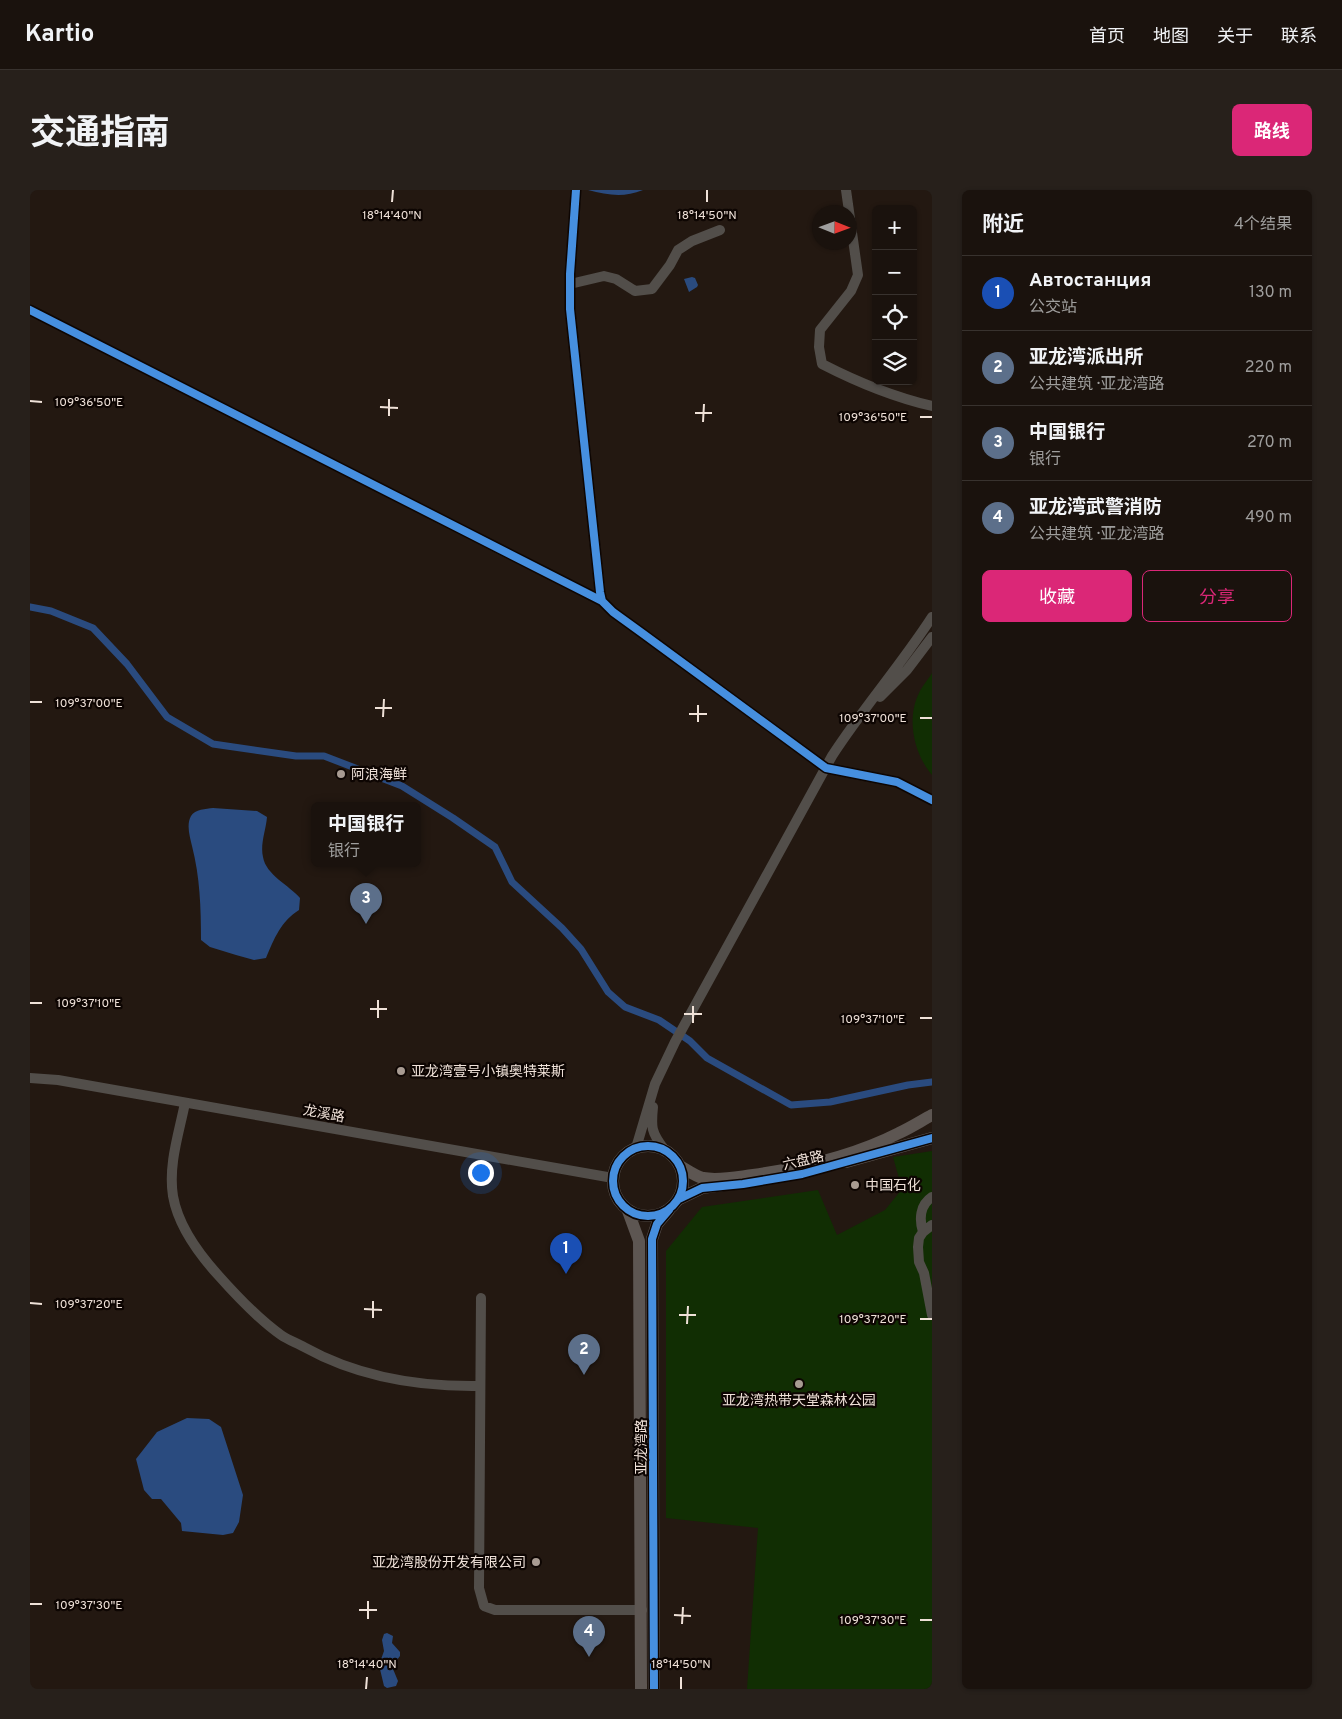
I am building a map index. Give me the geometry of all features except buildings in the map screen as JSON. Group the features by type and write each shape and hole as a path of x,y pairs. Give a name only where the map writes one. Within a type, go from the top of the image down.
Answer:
{"main road":[{"name":"六盘路","path":"680,1166 705,1178 740,1177 772,1172 851,1153 898,1134 932,1115"},
{"name":"六盘路","path":"679,1199 702,1188 792,1176 932,1138"},
{"path":"650,1146 664,1150 680,1166 684,1183 679,1199 669,1210 656,1216 641,1216 628,1211 619,1202 614,1190 613,1178 617,1165 625,1155 636,1148 650,1146"},
{"name":"亚龙湾路","path":"654,1689 652,1239 657,1224 669,1210"},
{"name":"亚龙湾路","path":"628,1211 639,1241 641,1689"}],"street":[{"path":"576,190 570,309 602,602"},
{"path":"846,190 858,274 852,291 820,330 819,347 822,364 846,377 903,399 932,406"},
{"path":"570,284 604,276 616,279 635,291 652,289 670,266 678,250 692,241 720,230"},
{"path":"30,310 602,602 634,628 826,768 897,782 932,800"},
{"path":"636,1148 655,1084 675,1042 826,768 861,714 906,656 932,617"},
{"path":"861,714 894,684 919,656 932,637"},
{"name":"龙溪路","path":"30,1078 58,1080 613,1178"},
{"path":"655,1084 651,1125 655,1138 664,1150"},
{"path":"185,1103 172,1165 173,1197 184,1228 203,1258 227,1286 281,1335 318,1355 351,1369 393,1380 448,1386 480,1386"},
{"path":"923,1232 920,1222 922,1210 926,1201 932,1197"},
{"path":"932,1224 919,1238 918,1247 919,1262 927,1268 932,1316"},
{"path":"481,1298 479,1588 484,1606 495,1610 642,1610"}],"green space":[{"path":"932,673 932,775 926,767 917,747 914,736 913,714 920,690"},
{"name":"亚龙湾热带天堂森林公园","path":"932,1151 932,1689 747,1689 758,1528 666,1518 666,1251 702,1207 818,1190 837,1235 885,1210 902,1189 893,1157"}],"water":[{"path":"588,190 643,190 636,193 616,195"},
{"path":"695,278 698,285 689,292 684,279"},
{"path":"213,808 257,811 267,817 262,847 265,863 273,874 300,898 299,910 287,919 275,937 266,958 254,960 210,947 201,940 198,881 189,835 189,823 191,816 195,812"},
{"path":"187,1418 209,1419 221,1427 243,1495 239,1522 233,1533 223,1535 182,1531 181,1523 161,1499 152,1499 144,1490 136,1459 157,1432"},
{"path":"387,1633 393,1636 392,1643 400,1652 400,1656 393,1665 398,1681 396,1686 387,1688 384,1686 379,1665 384,1651 382,1640 384,1634"}],"waterway":[{"path":"30,607 51,611 93,628 127,664 167,717 213,744 296,756 324,756 402,786 453,818 495,847 512,882 562,928 581,949 608,992 625,1007 659,1020 690,1041 707,1058 791,1105 830,1102 908,1085 932,1082"}],"cycle path":[{"path":"576,190 570,274 570,309 602,601 613,612 826,768 897,782 932,800"},
{"path":"30,310 602,601"},
{"path":"679,1199 702,1188 743,1184 802,1174 932,1138"},
{"path":"648,1146 661,1149 673,1156 680,1168 683,1181 680,1194 673,1206 661,1213 648,1216 635,1213 623,1206 616,1194 613,1181 616,1168 623,1156 635,1149 648,1146"},
{"path":"654,1689 652,1239 657,1224 669,1210"}],"place":[{"name":"阿浪海鲜","path":"341,774"},
{"name":"中国银行","path":"366,924"},
{"name":"亚龙湾壹号小镇·奥特莱斯","path":"401,1071"},
{"name":"中国石化","path":"855,1185"},
{"name":"Автостанция","path":"566,1274"},
{"name":"亚龙湾派出所","path":"584,1375"},
{"name":"亚龙湾热带天堂森林公园","path":"799,1384"},
{"name":"亚龙湾股份开发有限公司","path":"536,1562"},
{"name":"亚龙湾武警消防","path":"589,1657"}]}
